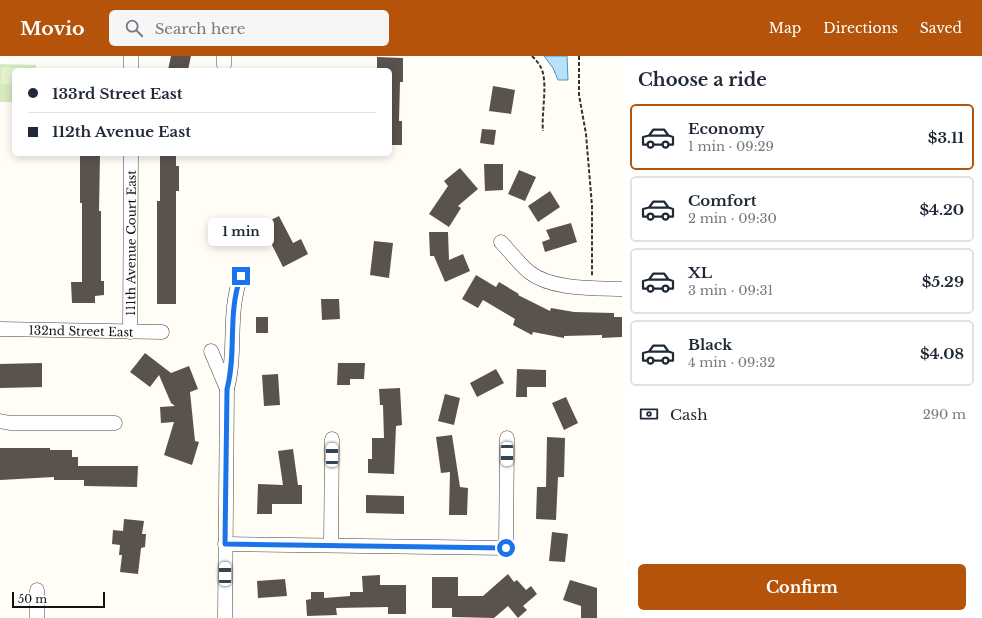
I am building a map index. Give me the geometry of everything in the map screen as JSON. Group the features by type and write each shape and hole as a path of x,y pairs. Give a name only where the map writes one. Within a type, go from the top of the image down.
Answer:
{"street":[{"path":"131,56 131,68"},
{"name":"111th Avenue Court East","path":"130,332 131,156"},
{"path":"501,242 529,272 538,277 562,285 592,288 622,288"},
{"path":"225,618 227,389 231,368 234,303 236,288 241,276"},
{"name":"132nd Street East","path":"0,329 162,332"},
{"path":"211,351 227,389"},
{"path":"0,421 10,423 115,423"},
{"path":"225,544 506,548 507,438"},
{"path":"331,545 332,440"},
{"path":"37,590 37,618"}],"path":[{"path":"532,56 541,67 544,88 543,131"},
{"path":"579,56 579,94 586,134 592,206 592,288"}],"green space":[{"path":"0,64 36,65 36,68 12,68 12,102 0,102"},
{"path":"1,67 20,68 12,68 12,85 1,84"}],"water":[{"path":"544,56 567,56 568,80 558,80 553,68"}],"building":[{"path":"171,56 191,56 188,68 168,68"},
{"path":"377,57 403,58 403,82 400,82 399,121 402,121 402,145 392,145 392,68 377,68"},
{"path":"493,86 515,90 511,114 489,111"},
{"path":"482,129 496,130 494,145 480,143"},
{"path":"80,156 100,156 99,211 101,211 101,281 104,281 104,295 95,296 95,303 72,303 71,282 82,282 82,203 80,203"},
{"path":"160,156 176,156 176,166 179,166 179,191 176,191 176,304 157,304 157,201 160,201"},
{"path":"484,164 503,164 503,190 485,191"},
{"path":"460,168 478,189 458,206 461,208 449,227 429,214 448,186 444,181"},
{"path":"519,170 536,177 525,201 508,194"},
{"path":"550,191 560,207 538,222 528,206"},
{"path":"279,216 293,243 301,239 308,254 283,267 269,239 258,245 251,230"},
{"path":"571,223 577,242 545,252 542,242 550,239 546,230"},
{"path":"429,232 448,232 449,260 463,254 470,271 445,282 434,256 430,256"},
{"path":"374,241 393,243 389,278 370,275"},
{"path":"476,275 496,287 499,282 519,294 518,295 550,311 551,308 574,312 614,313 614,317 622,317 622,337 602,338 602,335 564,336 564,338 533,332 532,335 513,325 515,319 483,300 478,308 462,299"},
{"path":"321,299 339,299 340,319 322,320"},
{"path":"256,317 268,317 268,333 256,333"},
{"path":"145,353 171,373 189,366 198,389 190,392 195,441 199,442 192,465 164,455 174,422 161,423 160,407 175,406 171,403 159,375 150,387 130,372"},
{"path":"42,363 42,387 0,388 0,364"},
{"path":"338,363 365,363 364,379 350,379 350,385 337,385"},
{"path":"496,369 504,383 477,397 470,383"},
{"path":"517,369 546,370 546,387 527,387 527,397 516,397"},
{"path":"278,374 280,405 264,406 262,375"},
{"path":"400,388 402,425 396,426 394,474 368,473 368,459 372,459 372,438 384,438 383,405 380,405 379,389"},
{"path":"445,394 460,398 454,425 438,421"},
{"path":"566,397 578,423 564,430 552,403"},
{"path":"452,435 460,487 468,488 467,515 449,515 450,472 441,473 436,437"},
{"path":"547,437 565,438 564,477 558,477 556,520 536,519 537,487 546,487"},
{"path":"0,448 50,448 50,450 72,450 72,457 78,457 78,466 138,466 137,487 84,486 84,480 54,480 54,477 0,480"},
{"path":"293,449 298,485 302,485 302,504 272,504 272,514 257,514 258,484 283,485 278,451"},
{"path":"366,495 404,496 404,514 366,513"},
{"path":"124,519 144,521 142,534 146,534 145,547 141,548 138,574 120,572 122,555 119,555 120,545 112,544 113,530 123,531"},
{"path":"552,532 568,534 565,562 549,561"},
{"path":"508,574 514,582 517,580 526,590 531,586 537,594 523,606 527,610 518,618 508,606 494,618 452,617 452,608 432,608 432,577 458,577 458,596 483,596"},
{"path":"380,575 380,585 406,585 406,614 388,614 388,607 336,608 337,615 307,616 306,600 311,599 311,592 324,592 324,598 350,596 350,592 363,592 362,576"},
{"path":"285,579 287,596 258,598 257,581"},
{"path":"570,580 597,588 597,618 581,618 581,606 563,600"}],"route":[{"path":"241,276 236,288 234,303 231,368 227,389 225,544 506,548"}]}
